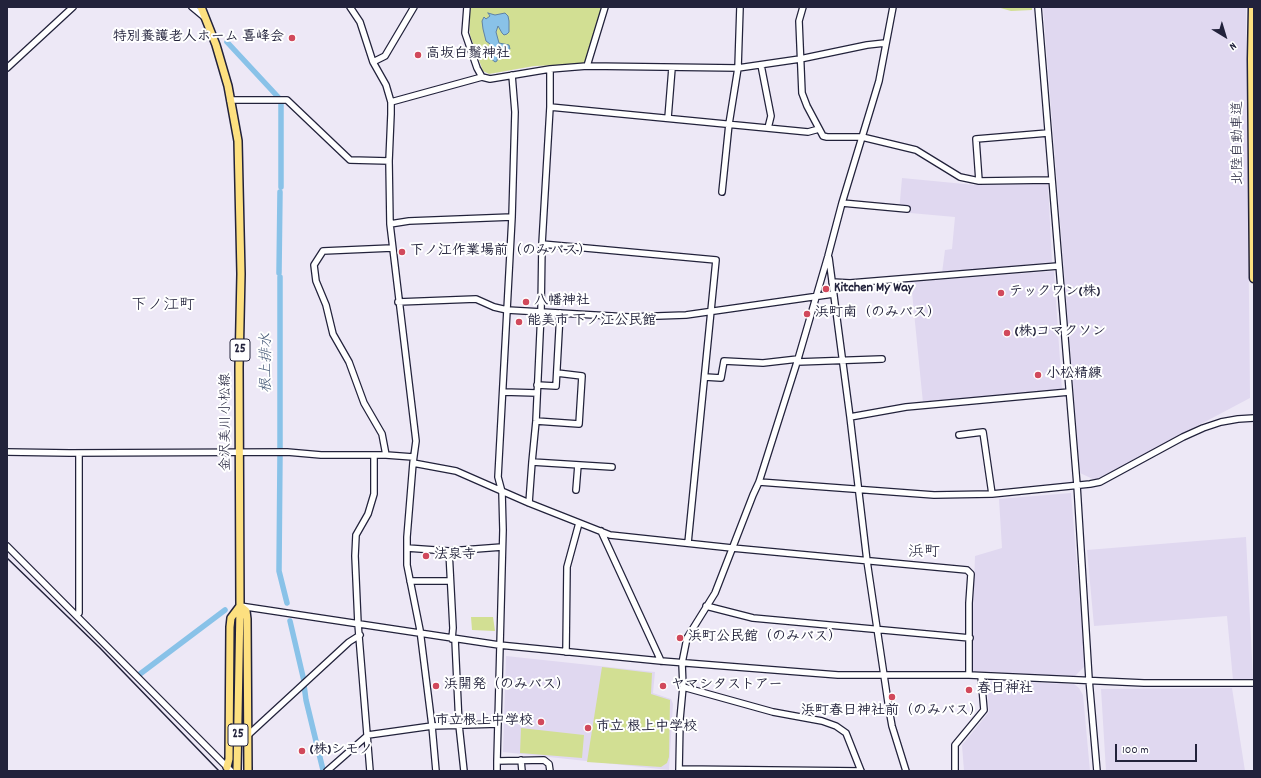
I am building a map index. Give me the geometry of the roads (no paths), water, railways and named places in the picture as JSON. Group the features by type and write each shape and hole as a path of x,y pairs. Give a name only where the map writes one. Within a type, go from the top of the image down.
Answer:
{"highway":[{"name":"北陸自動車道","path":"1253,7 1252,118 1254,278"}],"main road":[{"name":"金沢美川小松線","path":"201,7 216,45 228,86 238,141 241,274 239,367 240,606 237,771"},
{"path":"229,769 230,627 231,618 240,606 246,611 247,619 248,771"}],"street":[{"path":"7,68 73,7"},
{"path":"192,7 205,17"},
{"path":"350,7 360,22 374,62 386,85 391,102 389,161 390,224 398,302 416,442 413,460 407,565 421,634 436,771"},
{"path":"374,62 385,56 414,7"},
{"path":"467,7 465,33 477,68 482,77"},
{"path":"587,66 605,7"},
{"path":"722,192 729,124 738,68 740,7"},
{"path":"803,7 798,21 802,93 823,136 862,137 916,150 960,177 979,182 1052,180"},
{"path":"683,687 773,712 822,721 836,726 846,733 861,771 679,770 680,719 683,687 682,663 687,638 714,593 759,482 798,361 878,81 893,7"},
{"path":"1038,7 1077,485 1089,679 1097,771"},
{"path":"391,102 482,77 490,79 550,69 587,66 738,68 885,43"},
{"path":"761,65 771,116 768,128"},
{"path":"668,118 672,68"},
{"path":"529,503 536,421 541,312 542,244 550,107 550,69"},
{"path":"497,771 502,547 502,492 498,477 512,217 515,112 512,75"},
{"path":"230,100 287,100 350,160 389,161"},
{"path":"550,107 808,132 819,129"},
{"path":"979,182 976,139 1048,133"},
{"path":"842,203 907,209"},
{"path":"390,224 409,221 512,217"},
{"path":"542,244 716,260 688,543"},
{"path":"386,455 382,434 364,403 349,362 333,334 326,305 316,281 314,265 323,251 392,248"},
{"path":"828,256 850,417 867,561 884,675 892,726 906,771"},
{"path":"832,282 850,283 1058,266"},
{"path":"398,302 476,299 494,307 507,310 629,317 686,315 833,294"},
{"path":"537,385 556,386 560,314"},
{"path":"705,377 721,378 724,361 763,364 798,361 882,359"},
{"path":"536,421 579,424 582,376 557,373"},
{"path":"503,392 537,393"},
{"path":"850,417 906,407 1069,392"},
{"path":"759,482 934,495 992,494 1077,485 1100,482 1183,437 1203,428 1221,422 1254,418"},
{"path":"959,435 983,432 992,494"},
{"path":"7,452 287,452 321,455 386,455 456,471 502,492 610,534 732,548 967,570 971,574 969,603 969,675"},
{"path":"76,616 79,613 80,453"},
{"path":"370,771 358,624 355,556 356,535 368,514 374,494 374,456"},
{"path":"532,462 612,467"},
{"path":"576,490 578,465"},
{"path":"566,652 567,567 579,523"},
{"path":"601,531 661,661"},
{"path":"7,546 229,769"},
{"path":"407,548 449,551 502,547"},
{"path":"449,551 459,725 464,771"},
{"path":"410,581 450,581"},
{"path":"240,606 499,645 682,663 838,675 969,675 1166,683 1254,683"},
{"path":"706,606 753,618 970,638"},
{"path":"247,736 338,652 355,637 360,635"},
{"path":"955,771 955,745 984,710 981,676"},
{"path":"327,771 368,735 432,726 498,724"},
{"path":"521,760 522,771"},
{"path":"497,761 544,760 549,764 550,771"}],"water":[{"path":"488,13 495,15 505,13 508,16 509,21 509,32 507,34 504,35 498,26 496,32 499,43 509,45 510,49 498,53 497,61 495,62 489,57 488,49 491,46 486,41 483,29 482,21 484,17 486,19 490,16"}],"waterway":[{"name":"根上排水","path":"227,42 279,98"},
{"name":"根上排水","path":"281,104 281,187"},
{"name":"根上排水","path":"279,273 280,192"},
{"name":"根上排水","path":"280,277 280,449"},
{"name":"根上排水","path":"280,455 279,571 287,603"},
{"path":"140,674 225,610"},
{"name":"根上排水","path":"290,621 304,681"},
{"name":"根上排水","path":"304,685 306,700 323,770"}],"railway":[{"path":"7,558 100,648 219,771"}],"place":[{"name":"特別養護老人ホーム 喜峰会","path":"292,38"},
{"name":"高坂白鬚神社","path":"418,55"},
{"name":"下ノ江作業場前（のみバス）","path":"402,252"},
{"name":"Kitchen My Way","path":"826,289"},
{"name":"テックワン(株)","path":"1001,293"},
{"name":"八幡神社","path":"526,302"},
{"name":"浜町南（のみバス）","path":"807,314"},
{"name":"能美市 下ノ江公民館","path":"519,322"},
{"name":"(株)コマクソン","path":"1007,333"},
{"name":"小松精練","path":"1038,375"},
{"name":"法泉寺","path":"426,556"},
{"name":"浜町公民館（のみバス）","path":"680,638"},
{"name":"浜開発（のみバス）","path":"436,686"},
{"name":"ヤマシタストアー","path":"663,686"},
{"name":"春日神社","path":"969,690"},
{"name":"浜町春日神社前（のみバス）","path":"892,697"},
{"name":"市立根上中学校","path":"541,722"},
{"name":"市立 根上中学校","path":"588,728"},
{"name":"(株)シモノ","path":"302,751"}],"district":[{"name":"下ノ江町","path":"163,307"},
{"name":"浜町","path":"924,554"}]}
